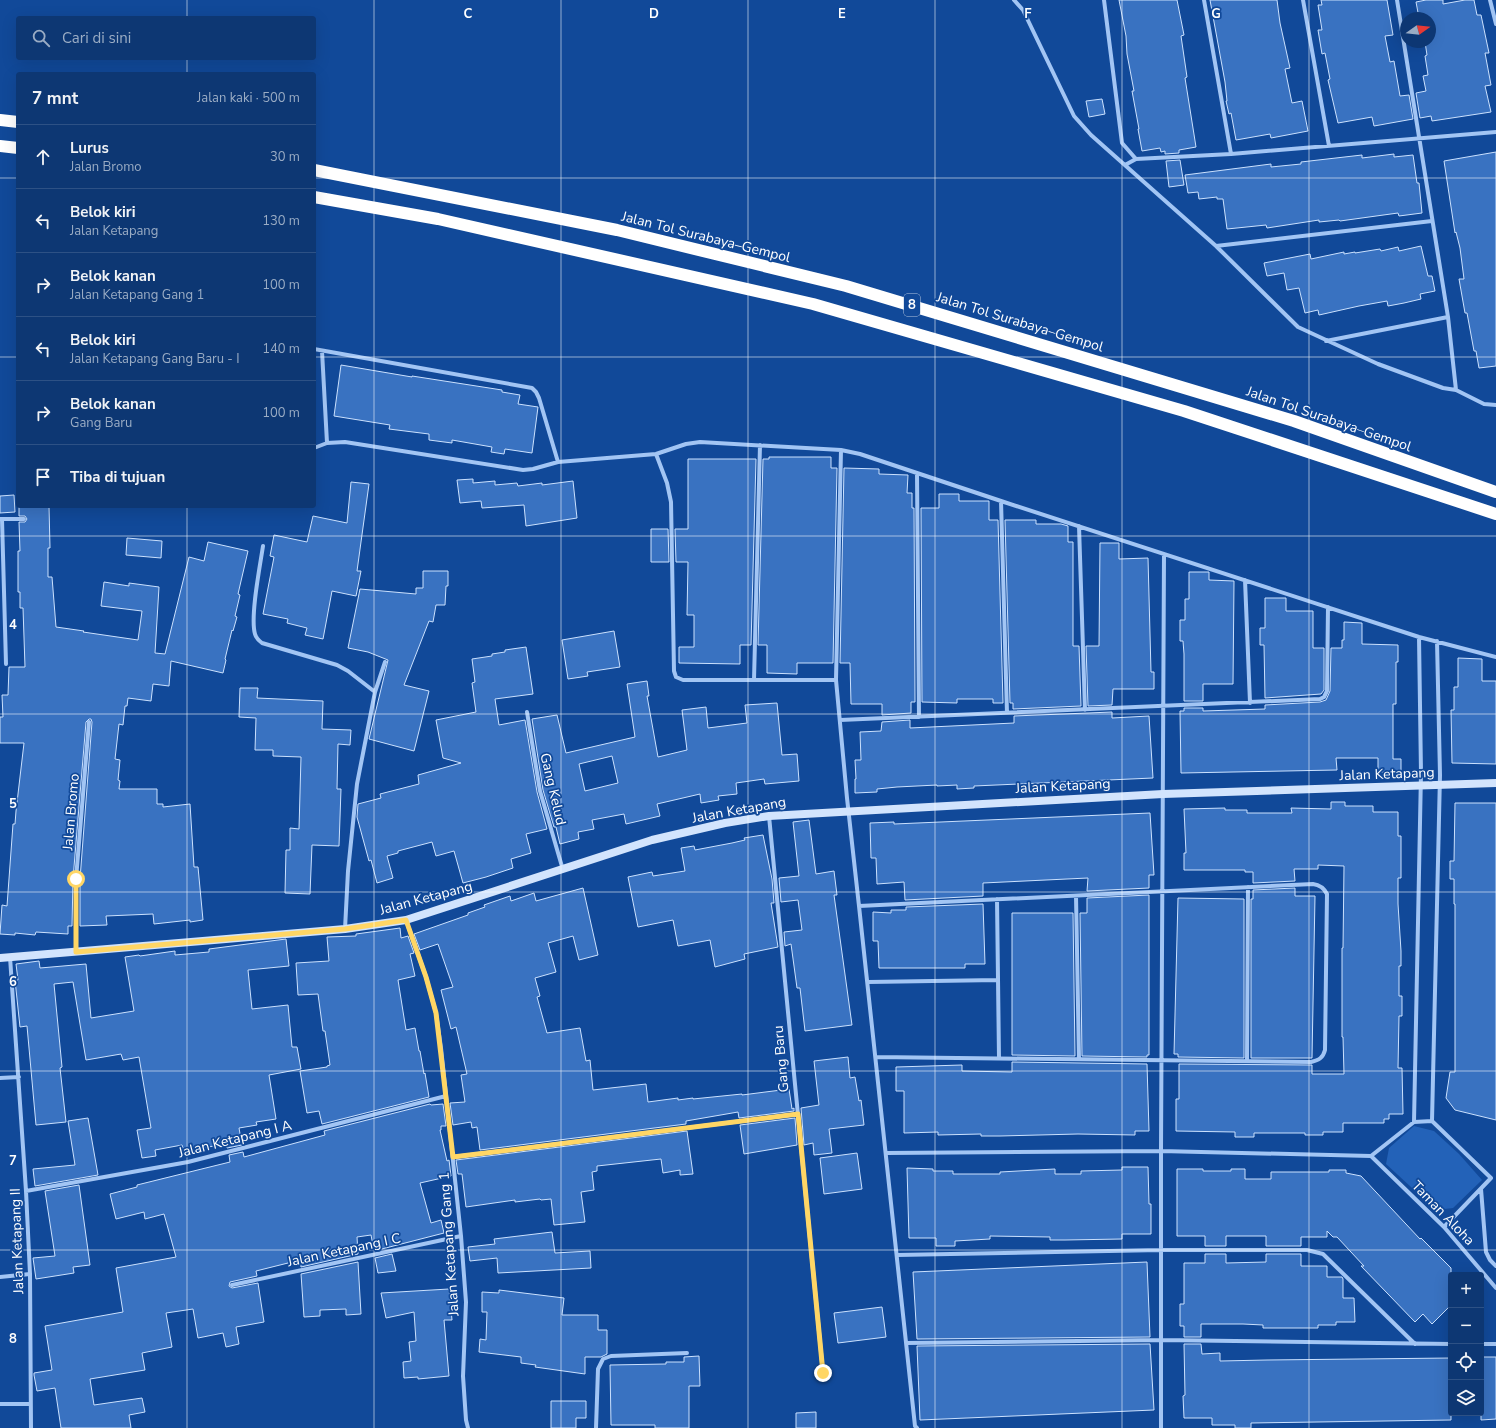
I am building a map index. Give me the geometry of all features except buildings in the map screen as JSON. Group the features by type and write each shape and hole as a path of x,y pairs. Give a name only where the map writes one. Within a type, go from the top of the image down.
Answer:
{"highway":[{"path":"0,120 16,122"},
{"path":"0,146 16,148"},
{"name":"Jalan Tol Surabaya–Gempol","path":"316,170 617,230 846,286 1294,421 1496,492"},
{"name":"8","path":"316,197 438,219 813,304 1184,411 1496,514"}],"street":[{"path":"1014,0 1023,10 1074,116 1091,135 1216,246 1298,327 1378,364 1443,388 1456,390 1484,404 1496,405"},
{"path":"1104,0 1122,143 1136,159"},
{"path":"1204,0 1231,154"},
{"path":"1303,0 1329,146"},
{"path":"1397,0 1448,317 1456,390"},
{"path":"1490,0 1496,24"},
{"path":"1125,165 1136,159 1231,154 1419,137 1496,132"},
{"path":"1216,246 1432,221"},
{"path":"1326,340 1448,317"},
{"path":"316,350 532,388 539,398 558,462"},
{"path":"322,351 327,443"},
{"path":"316,447 327,443 345,442 523,470 533,469 558,462 656,454 686,444 700,442 760,444 841,450 860,454 1419,637 1496,657"},
{"path":"754,680 760,444"},
{"path":"841,450 836,680 848,811 860,906 916,1428"},
{"path":"656,454 667,484 671,502 674,666 676,677 683,680 836,680"},
{"path":"917,473 919,717"},
{"path":"1001,501 1007,713"},
{"path":"6,664 1,519 24,519"},
{"path":"1079,526 1085,710"},
{"path":"263,546 253,618 254,632 257,639 262,643 342,667 374,692"},
{"path":"1161,1428 1164,554"},
{"path":"1245,580 1250,703"},
{"path":"840,720 1315,700 1324,697 1327,691 1328,607"},
{"path":"1414,1122 1420,786 1419,637"},
{"path":"1432,1122 1440,785 1437,641"},
{"path":"345,929 348,871 357,784 374,692 385,662"},
{"name":"Gang Kelud","path":"527,712 540,791 563,870"},
{"name":"Jalan Bromo","path":"76,952 76,879 89,722"},
{"name":"Jalan Ketapang","path":"0,958 345,929 406,920 652,840 725,823 769,816 1163,794 1496,783"},
{"name":"Gang Baru","path":"769,816 823,1373"},
{"path":"860,906 1248,887 1318,885 1325,890 1327,894 1325,1050 1324,1054 1317,1060 1311,1062 876,1057"},
{"path":"1246,1061 1248,887"},
{"path":"1076,896 1079,1059"},
{"path":"997,899 999,1058"},
{"name":"Jalan Ketapang Gang 1","path":"406,920 426,977 436,1013 461,1236 466,1302 464,1376 466,1420 468,1428"},
{"name":"Jalan Ketapang II","path":"10,957 19,1077 30,1274 31,1428"},
{"path":"868,982 998,980"},
{"path":"0,1078 19,1077"},
{"name":"Jalan Ketapang I A","path":"26,1192 188,1162 446,1096"},
{"path":"453,1157 798,1114"},
{"path":"886,1153 1161,1151 1371,1156 1414,1122 1432,1122 1494,1178 1481,1188 1444,1227"},
{"name":"Taman Aloha","path":"1371,1156 1444,1227 1496,1288"},
{"name":"Taman Aloha","path":"1481,1188 1486,1252 1490,1260 1496,1266"},
{"name":"Jalan Ketapang I C","path":"232,1285 461,1236"},
{"path":"897,1255 1161,1250 1307,1250 1323,1254 1415,1344"},
{"path":"0,1277 30,1274"},
{"path":"906,1344 1161,1340 1448,1344"},
{"path":"1484,1344 1496,1344"},
{"path":"596,1428 598,1369 603,1359 611,1356 687,1353"},
{"path":"0,1404 30,1404"}],"shaded area":[{"path":"1414,1126 1434,1131 1459,1154 1482,1180 1453,1208 1436,1210 1386,1164 1389,1148"}],"route":[{"path":"76,879 76,952 345,929 406,920 426,977 436,1013 453,1157 798,1114 823,1373"}]}
